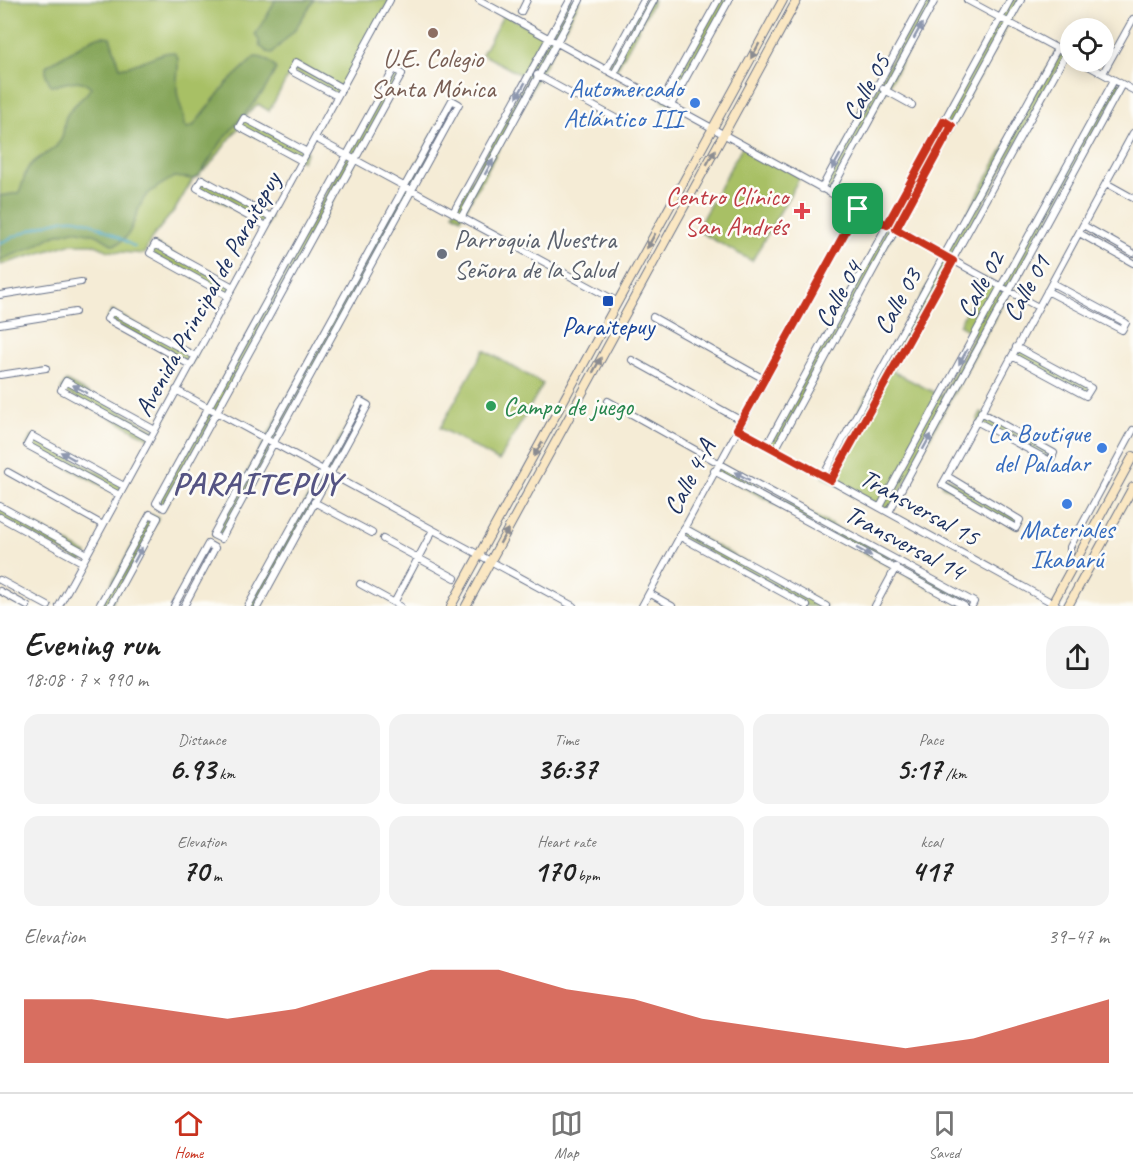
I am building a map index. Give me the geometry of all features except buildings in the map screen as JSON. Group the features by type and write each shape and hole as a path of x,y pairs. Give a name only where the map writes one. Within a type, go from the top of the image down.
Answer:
{"street":[{"name":"Avenida Principal de Paraitepuy","path":"59,606 390,0"},
{"path":"479,0 1038,307"},
{"path":"521,12 527,0"},
{"path":"453,213 570,0"},
{"path":"461,218 580,0"},
{"path":"606,70 644,0"},
{"path":"614,74 654,0"},
{"path":"662,101 718,0"},
{"path":"671,105 729,0"},
{"path":"452,606 783,0"},
{"path":"466,606 797,0"},
{"name":"Calle 05","path":"821,189 924,0"},
{"name":"Calle 05","path":"830,194 935,0"},
{"path":"967,0 1060,51"},
{"name":"Calle 04","path":"766,445 1010,0"},
{"name":"Calle 04","path":"775,450 1021,0"},
{"path":"708,18 717,22"},
{"path":"1103,74 1133,19"},
{"name":"Calle 03","path":"823,476 1057,49"},
{"path":"337,96 291,71 296,62 342,88"},
{"path":"975,64 984,69"},
{"name":"Calle 03","path":"831,480 1060,67"},
{"path":"394,69 402,74 354,160 164,508 156,503 394,69"},
{"path":"531,72 617,119"},
{"path":"1099,72 1133,90"},
{"path":"1044,73 1053,78"},
{"name":"Calle 02","path":"880,507 1114,80"},
{"name":"Calle 02","path":"889,512 1122,84"},
{"path":"878,86 912,105"},
{"path":"1104,98 1112,102"},
{"path":"452,100 459,104 411,191 221,539 213,534 452,100"},
{"path":"302,161 239,127 244,118 307,152"},
{"path":"944,121 952,126"},
{"path":"501,127 509,131"},
{"name":"Calle 01","path":"946,476 1020,520 1016,528 942,485 946,476 1133,133"},
{"path":"315,138 618,302"},
{"path":"1001,152 1010,156"},
{"path":"266,226 197,188 202,179 271,217"},
{"path":"1058,183 1066,187"},
{"path":"1106,183 1133,198"},
{"name":"Calle 4-A","path":"643,604 858,209"},
{"path":"1083,225 1133,253"},
{"path":"1079,233 1133,263"},
{"path":"228,296 150,253 155,244 233,287"},
{"path":"1019,253 1027,257"},
{"path":"0,294 81,282"},
{"path":"1047,291 1122,330 1126,322 1052,283"},
{"path":"265,304 273,308"},
{"path":"190,365 107,320 112,311 195,356"},
{"path":"0,324 75,312"},
{"path":"653,317 764,379"},
{"path":"827,334 836,339"},
{"path":"323,335 330,339"},
{"path":"1012,356 1086,396 1091,388 1017,347"},
{"path":"632,360 742,421"},
{"path":"883,366 892,370"},
{"path":"0,375 46,368"},
{"path":"150,439 61,390 66,381 155,430"},
{"path":"177,390 573,606"},
{"path":"941,396 949,400"},
{"path":"361,401 368,405 314,502 252,605 323,470 361,401"},
{"name":"Transversal 14","path":"608,401 974,602 972,606"},
{"path":"976,421 1050,460 1054,453 981,412"},
{"name":"Transversal 15","path":"737,429 1054,605"},
{"path":"1070,571 1070,547 1133,430"},
{"path":"119,495 27,445 32,436 124,486"},
{"path":"1054,605 1133,456"},
{"path":"902,468 910,472"},
{"name":"Transversal 14","path":"714,471 964,606"},
{"path":"8,472 103,525"},
{"path":"1068,606 1133,487"},
{"path":"761,496 766,489"},
{"path":"314,502 372,533"},
{"path":"0,506 87,554"},
{"path":"805,520 809,512"},
{"path":"99,606 150,514 158,518 110,606"},
{"path":"0,517 82,562"},
{"path":"684,528 817,604 826,606"},
{"path":"360,584 397,604 433,530"},
{"path":"841,540 846,532"},
{"path":"679,536 807,606"},
{"path":"383,539 455,578"},
{"path":"174,606 208,544 215,548 184,606"},
{"path":"874,606 899,561"},
{"path":"771,586 776,579"},
{"path":"0,580 48,606"},
{"path":"0,591 27,606"},
{"path":"649,593 672,606"},
{"path":"643,604 652,606"}],"green space":[{"path":"0,0 390,0 337,96 291,71 269,111 258,104 244,118 307,152 302,161 239,127 209,166 193,179 176,208 151,239 144,254 109,251 93,244 70,244 0,265"},
{"path":"275,0 314,0 294,31 272,53 260,46 255,35"},
{"path":"570,0 580,0 461,218 453,213 527,78 482,54 504,14 549,38"},
{"path":"644,0 654,0 614,74 606,70"},
{"path":"718,0 729,0 671,105 662,101"},
{"path":"924,0 935,0 830,193 821,189"},
{"path":"1010,0 1021,0 775,450 767,445"},
{"path":"95,37 110,37 120,67 127,67 163,53 176,54 178,60 177,94 184,125 187,128 193,126 227,83 255,57 267,60 276,69 264,91 222,141 199,176 193,179 174,177 149,193 142,202 130,231 120,242 113,245 97,235 74,230 55,235 32,248 0,260 0,196 18,193 28,168 59,143 67,115 91,87 86,83 76,81 51,86 46,75 46,66"},
{"path":"1058,49 1060,50 1060,64 892,371 941,396 974,334 959,325 984,278 1000,287 1114,80 1122,84 889,512 823,476"},
{"path":"394,69 402,74 164,508 156,503"},
{"path":"452,100 459,104 221,539 213,535"},
{"path":"743,145 800,177 752,261 696,230"},
{"path":"202,179 271,217 266,226 197,188"},
{"path":"155,244 233,287 228,296 150,253"},
{"path":"112,311 195,356 190,365 107,319"},
{"path":"1017,347 1091,388 1086,396 1012,356"},
{"name":"Campo de juego","path":"484,350 543,384 499,461 440,428"},
{"path":"66,381 155,430 150,439 61,390"},
{"path":"361,401 368,405 258,606 248,606"},
{"path":"981,412 1054,453 1050,461 977,421"},
{"path":"32,436 124,486 119,495 27,445"},
{"path":"718,464 974,602 972,606 964,606 714,471"},
{"path":"946,477 1020,520 1016,528 942,485"},
{"path":"0,506 87,554 82,562 0,517"},
{"path":"150,514 158,518 110,606 99,606"},
{"path":"683,528 826,606 807,606 679,536"}],"waterway":[{"path":"0,243 49,223 76,219 98,226 135,247"}],"place":[{"name":"U.E. Colegio Santa Mónica","path":"433,33"},
{"name":"Automercado Atlántico III","path":"695,103"},
{"name":"Centro Clínico San Andrés","path":"802,211"},
{"name":"Parroquia Nuestra Señora de la Salud","path":"442,254"},
{"name":"Paraitepuy","path":"608,301"},
{"name":"Campo de juego","path":"491,406"},
{"name":"La Boutique del Paladar","path":"1102,448"},
{"name":"Materiales Ikabarú","path":"1067,504"}],"district":[{"name":"PARAITEPUY","path":"257,483"}],"route":[{"path":"944,121 952,126 896,229 953,261 831,480 737,429 858,209 887,225 944,121"}]}
